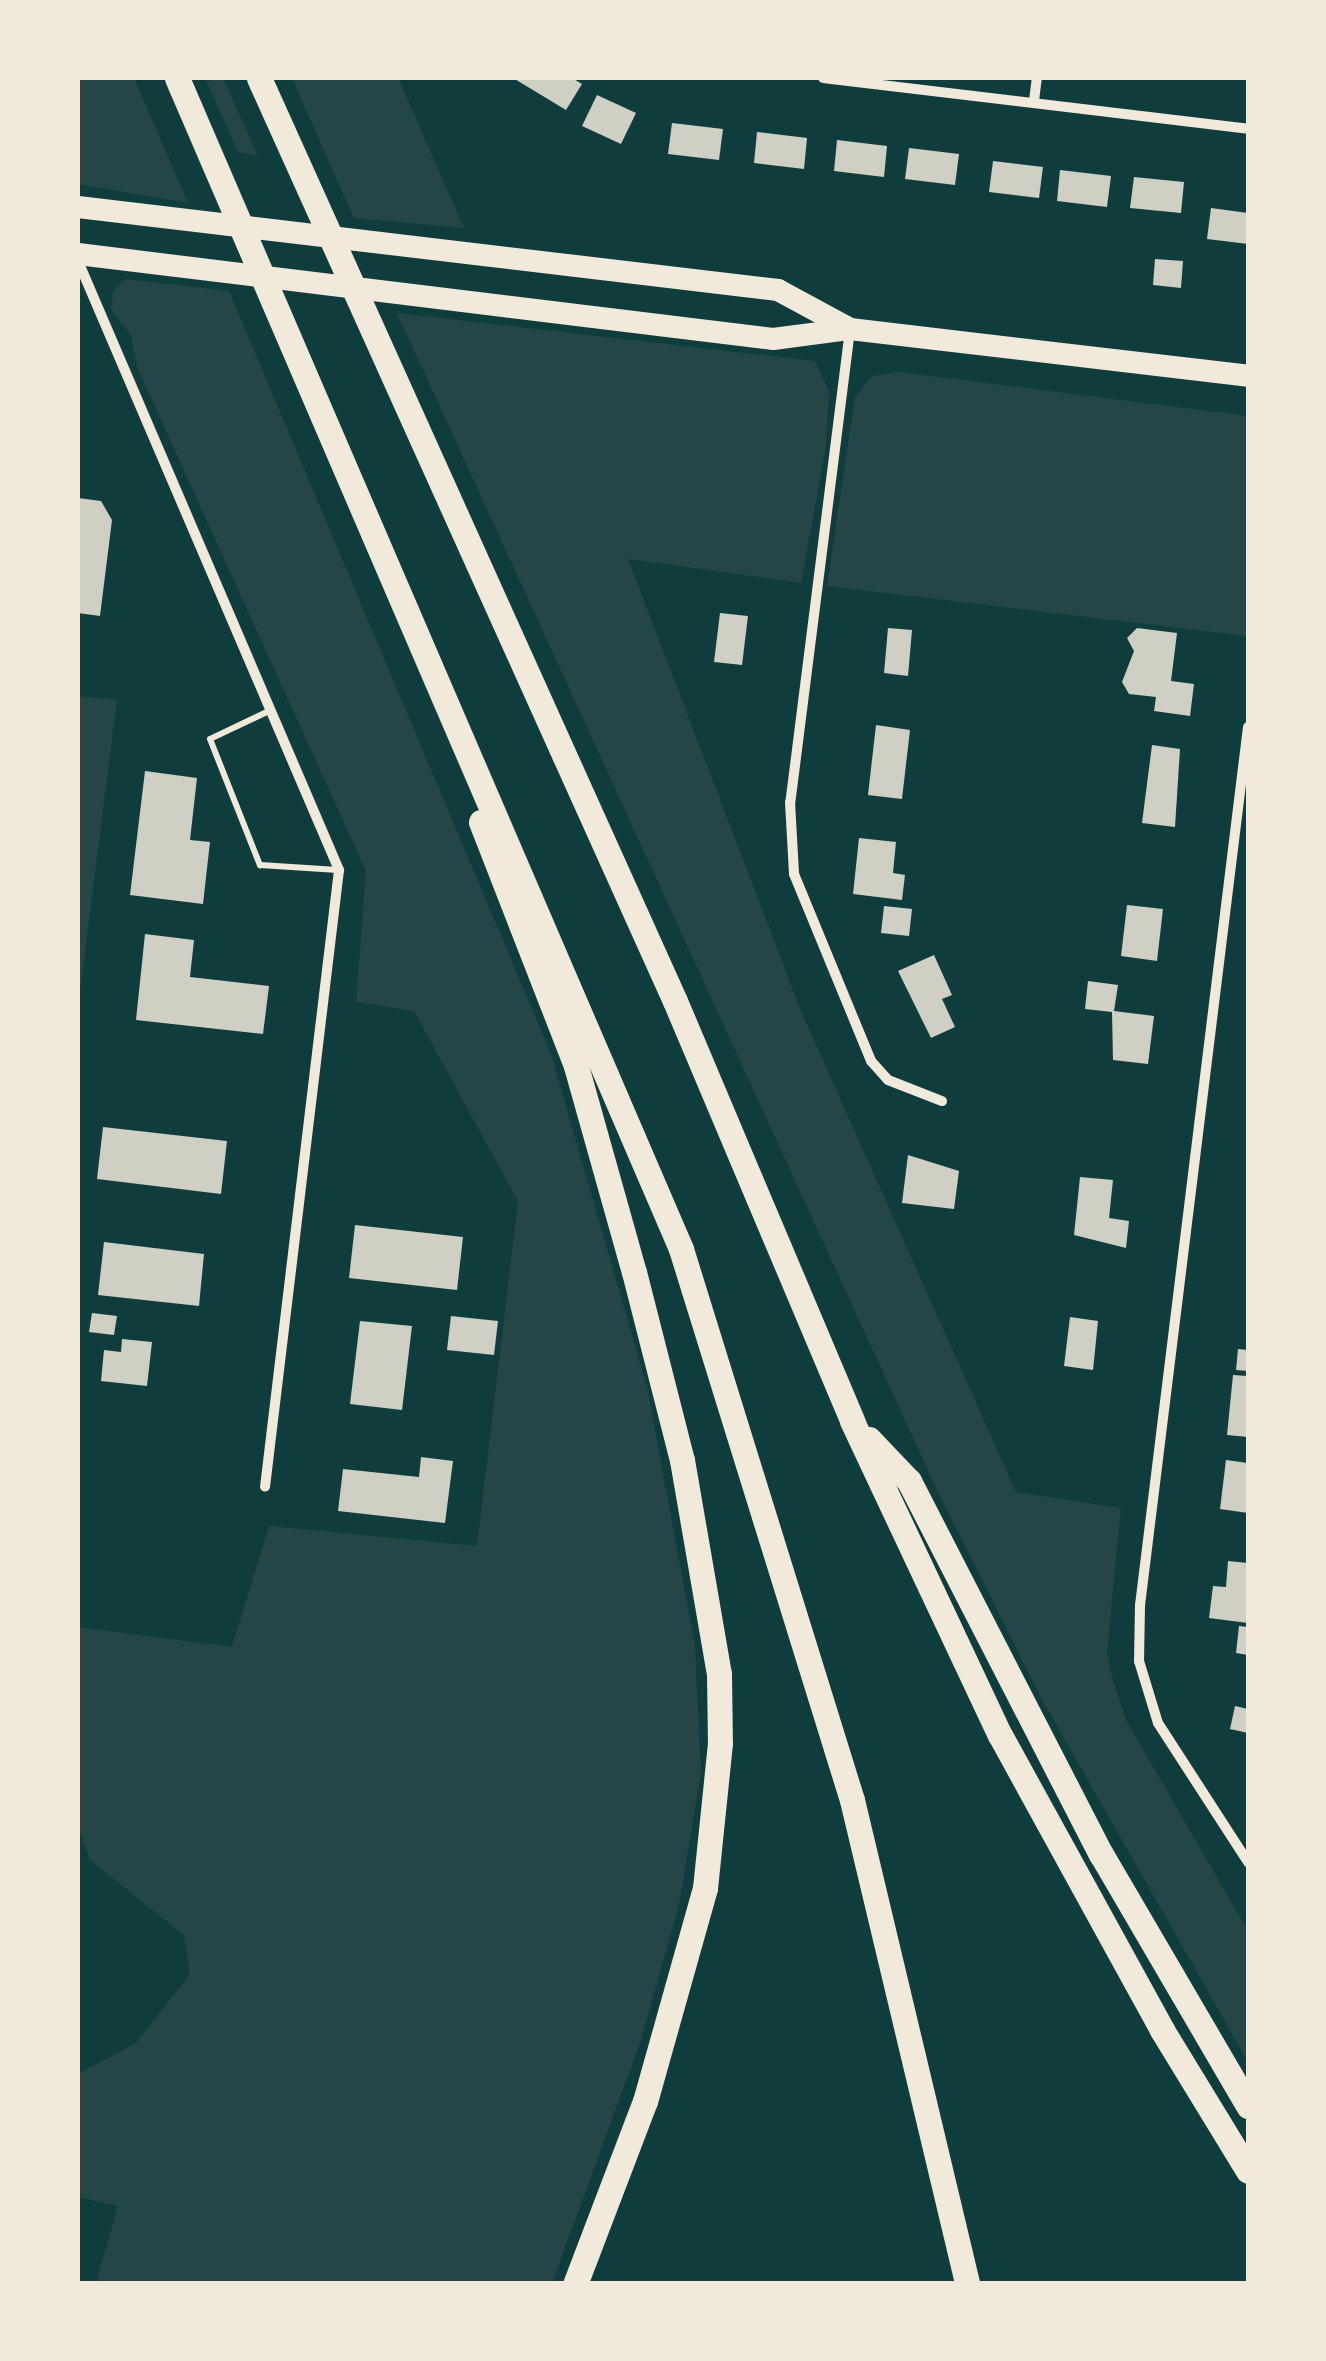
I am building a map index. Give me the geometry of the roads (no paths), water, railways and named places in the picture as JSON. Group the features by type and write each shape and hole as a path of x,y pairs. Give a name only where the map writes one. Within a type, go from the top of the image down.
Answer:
{"highway":[{"path":"176,78 299,352 681,1250 852,1800 967,2284"},
{"path":"259,78 382,360 674,1001 852,1421 1000,1735 1162,2030 1248,2171"},
{"path":"417,633 514,918 576,1066 666,1392 711,1599 719,1674 720,1743 705,1888 645,2101 575,2284"},
{"path":"852,1421 909,1481 1102,1854 1248,2106"}],"main road":[{"path":"78,207 778,290 850,329"},
{"path":"78,258 773,339 850,329 1248,376"}],"street":[{"path":"822,78 1248,129"},
{"path":"1034,101 1037,78"},
{"path":"78,258 339,870 265,1487"},
{"path":"850,329 790,837 805,910 871,1061 888,1080 942,1101"},
{"path":"1248,727 1140,1605 1138,1661 1158,1722 1248,1862"}],"lane":[{"path":"269,712 210,739 260,865 339,870"}]}
